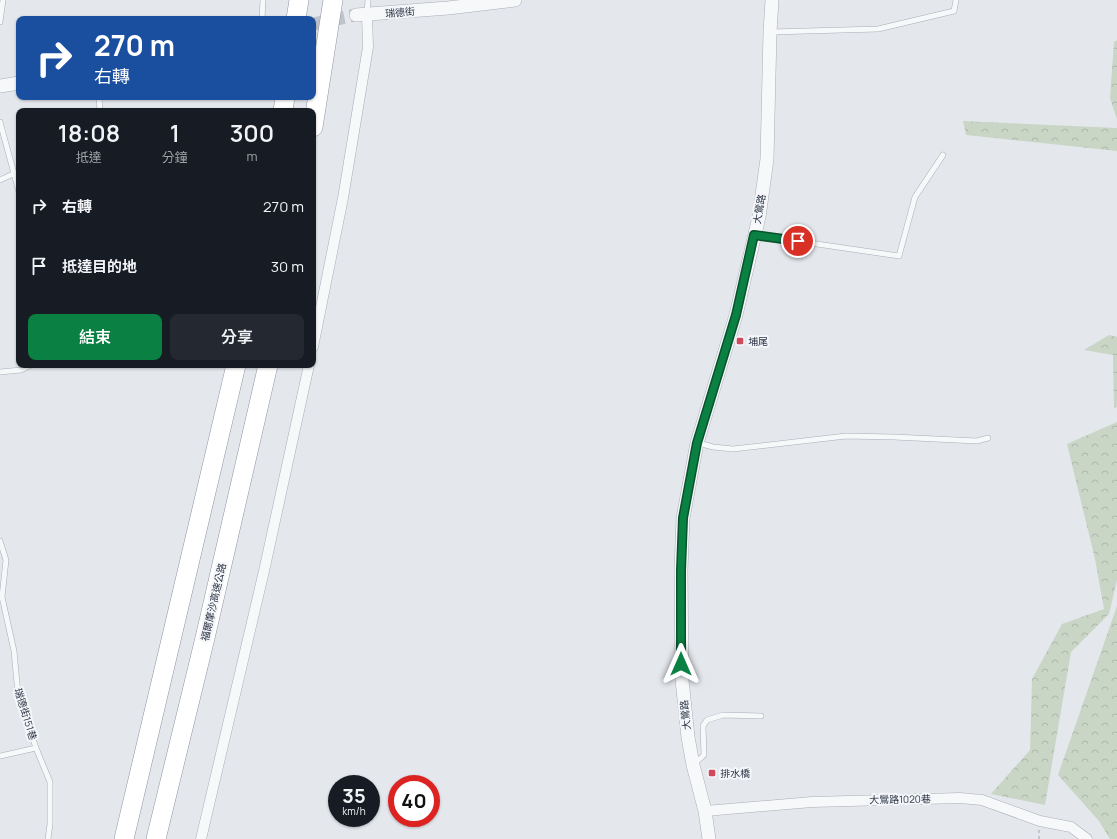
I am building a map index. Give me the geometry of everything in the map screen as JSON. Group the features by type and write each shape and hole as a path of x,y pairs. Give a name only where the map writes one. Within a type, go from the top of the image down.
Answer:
{"highway":[{"path":"296,16 299,0"},
{"path":"316,108 333,0"},
{"path":"124,839 235,368"},
{"name":"福爾摩沙高速公路","path":"156,839 205,638 267,368"}],"street":[{"name":"瑞德街","path":"362,15 448,8 515,0"},
{"name":"大鶯路","path":"709,839 705,811 693,765 686,726 682,680 681,570 683,518 697,443 736,315 759,217 766,159 772,0"},
{"path":"316,332 343,198 368,47 362,15"},
{"path":"0,86 16,83"},
{"path":"201,839 266,564 308,368"},
{"name":"大鶯路1020巷","path":"705,811 812,802 960,798 982,800 1040,821 1071,826 1087,839"}],"lane":[{"path":"0,22 3,0"},
{"path":"262,16 263,0"},
{"path":"362,15 368,0"},
{"path":"770,32 878,29 954,11 956,0"},
{"path":"0,122 16,183"},
{"path":"754,235 898,256 915,197 943,155"},
{"path":"0,180 13,174"},
{"path":"0,372 21,370 25,368"},
{"path":"697,443 713,448 733,449 846,436 977,441 988,438"},
{"name":"瑞德街151巷","path":"0,541 6,560 1,597 14,651 18,694 36,748 50,782 50,824 48,839"},
{"path":"693,765 704,755 703,726 707,720 723,715 761,716"},
{"path":"0,756 36,748"}],"green space":[{"path":"1117,40 1117,119 1110,98 1114,42"},
{"path":"963,121 1117,128 1117,151 966,135"},
{"path":"1109,335 1117,337 1117,407 1114,408 1113,355 1084,350"},
{"path":"1117,422 1117,580 1109,614 1071,652 1045,805 991,794 1030,750 1032,679 1062,624 1104,609 1095,559 1067,444"},
{"path":"1117,606 1117,839 1110,839 1099,821 1058,775"}],"tunnel":[{"path":"316,23 356,15"}],"place":[{"name":"埔尾","path":"740,341"},
{"name":"排水橋","path":"712,773"}],"route":[{"path":"681,664 681,570 683,518 697,443 736,315 754,235 798,241"}]}
